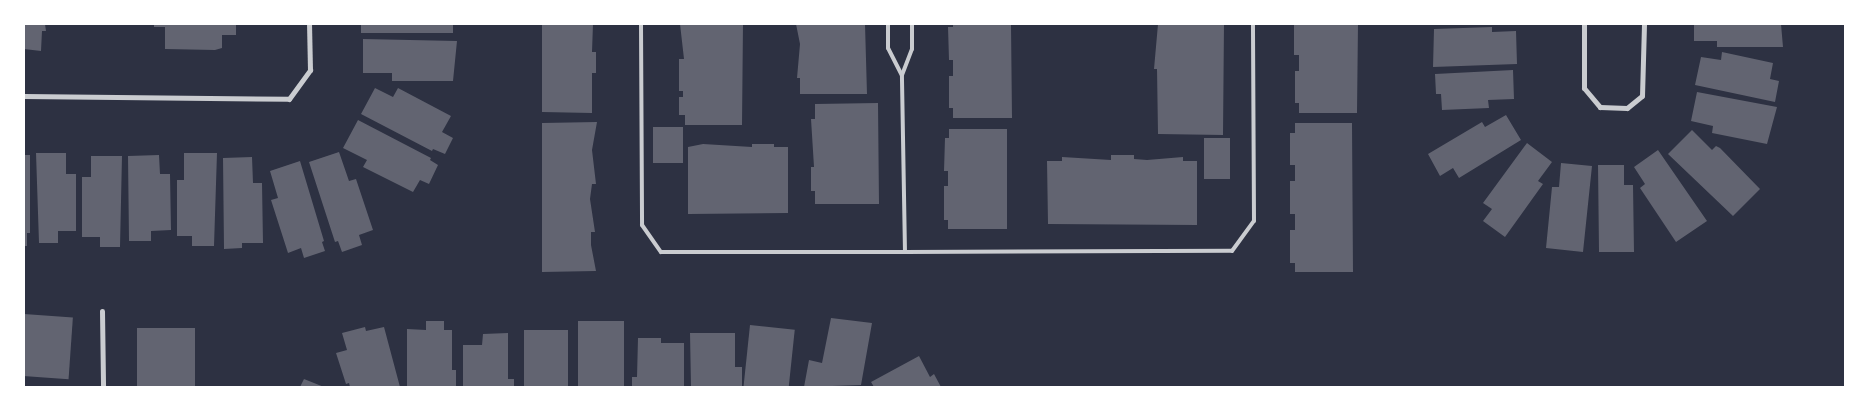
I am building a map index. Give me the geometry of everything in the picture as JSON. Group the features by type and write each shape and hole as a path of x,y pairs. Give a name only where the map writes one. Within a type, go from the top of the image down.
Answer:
{"street":[{"path":"24,96 289,98 310,70 309,24"},
{"path":"1584,24 1584,88 1600,107 1627,108 1642,96 1644,24"},
{"path":"102,311 103,387"}],"lane":[{"path":"641,24 642,226 662,252 1232,251 1254,222 1253,24"},
{"path":"888,24 888,48 902,75"},
{"path":"905,252 902,75 912,49 912,24"}],"building":[{"path":"24,24 45,24 46,31 42,31 41,51 24,49"},
{"path":"154,24 236,24 236,35 222,35 222,48 215,50 165,49 165,27 154,27"},
{"path":"361,24 453,24 453,33 361,33"},
{"path":"542,24 593,24 592,52 596,52 596,73 592,73 592,113 542,112"},
{"path":"680,24 743,24 742,125 685,125 685,115 679,115 679,97 683,97 683,91 679,91 679,59 684,59"},
{"path":"796,24 865,24 867,94 800,94 800,78 797,78 800,44"},
{"path":"953,24 1011,24 1012,118 953,118 953,108 949,108 949,76 953,76 953,60 949,60 948,27 953,27"},
{"path":"1158,24 1224,24 1223,135 1158,134 1157,69 1154,69"},
{"path":"1294,24 1358,24 1357,113 1299,113 1299,103 1295,103 1295,71 1299,71 1299,55 1294,55"},
{"path":"1694,24 1781,24 1783,47 1717,47 1717,41 1694,41"},
{"path":"1492,27 1492,32 1516,31 1517,64 1433,67 1434,29"},
{"path":"363,39 457,41 453,81 392,81 392,73 363,73"},
{"path":"1722,52 1773,63 1770,79 1779,81 1775,102 1695,85 1701,57 1721,60"},
{"path":"1513,70 1514,99 1488,100 1489,108 1442,110 1441,94 1436,94 1435,74"},
{"path":"375,88 393,97 398,88 451,116 442,132 453,138 445,154 433,149 432,151 361,114"},
{"path":"1697,92 1777,107 1767,144 1712,133 1713,126 1691,121"},
{"path":"878,103 879,204 815,204 815,191 811,191 811,167 814,167 811,119 815,119 815,104"},
{"path":"1506,115 1521,140 1459,178 1453,168 1440,176 1428,154 1482,122 1485,127"},
{"path":"358,120 431,158 430,160 438,165 429,184 420,180 413,192 363,167 367,160 343,148"},
{"path":"597,122 592,150 596,184 592,184 590,199 595,232 591,232 591,245 596,271 542,272 542,123"},
{"path":"1295,123 1352,123 1353,272 1295,272 1295,263 1290,263 1290,230 1295,230 1295,214 1290,214 1290,181 1295,181 1295,165 1290,165 1290,133 1295,133"},
{"path":"653,127 683,127 683,163 653,163"},
{"path":"949,129 1007,129 1007,229 948,229 948,220 944,220 944,186 948,186 948,171 944,171 945,138 949,138"},
{"path":"1692,130 1712,150 1716,146 1720,148 1760,189 1733,216 1668,154"},
{"path":"1204,138 1230,138 1230,179 1204,179"},
{"path":"1527,143 1552,162 1538,181 1543,184 1505,237 1483,221 1492,209 1483,203"},
{"path":"703,144 752,147 752,144 774,144 774,147 788,147 788,213 688,214 688,147"},
{"path":"1658,150 1707,221 1676,242 1640,188 1645,184 1634,167"},
{"path":"339,152 349,181 356,179 373,230 359,235 362,245 342,252 338,241 335,242 309,162"},
{"path":"36,153 66,153 66,174 76,174 76,231 58,231 58,243 39,243"},
{"path":"184,153 217,153 214,246 192,246 192,236 177,236 177,180 184,180"},
{"path":"24,155 30,155 30,233 27,233 27,246 24,246"},
{"path":"159,155 160,174 170,174 171,230 151,231 151,241 129,241 128,156"},
{"path":"1111,155 1134,155 1134,159 1147,160 1183,157 1183,161 1197,161 1197,225 1048,224 1047,161 1062,161 1062,157 1111,160"},
{"path":"91,156 122,156 120,247 100,247 100,237 82,237 82,177 91,177"},
{"path":"252,157 253,183 262,183 263,243 242,243 242,248 224,249 223,158"},
{"path":"300,161 324,241 322,242 325,251 304,258 301,248 288,253 271,200 278,198 270,171"},
{"path":"1561,163 1592,166 1583,252 1546,248 1552,187 1559,187"},
{"path":"1598,165 1624,165 1624,185 1633,185 1634,252 1599,252"},
{"path":"24,314 73,317 69,379 24,376"},
{"path":"831,318 872,323 861,385 804,387 809,360 822,363"},
{"path":"426,321 444,321 444,330 452,330 452,370 456,370 456,387 407,386 407,329 426,330"},
{"path":"578,321 624,321 624,387 578,387"},
{"path":"750,325 795,330 789,387 744,387"},
{"path":"365,327 366,331 384,327 400,387 350,387 349,383 346,384 336,353 347,350 342,333"},
{"path":"137,328 195,328 195,387 137,387"},
{"path":"524,330 568,330 568,387 524,387"},
{"path":"508,333 508,379 514,379 514,387 463,387 463,345 482,345 483,334"},
{"path":"690,333 735,333 735,367 742,367 742,387 691,387"},
{"path":"638,338 661,338 661,343 684,343 684,387 632,387 632,377 637,377"},
{"path":"919,356 930,377 934,374 941,387 874,387 871,382"},
{"path":"304,379 324,387 300,387"}]}
